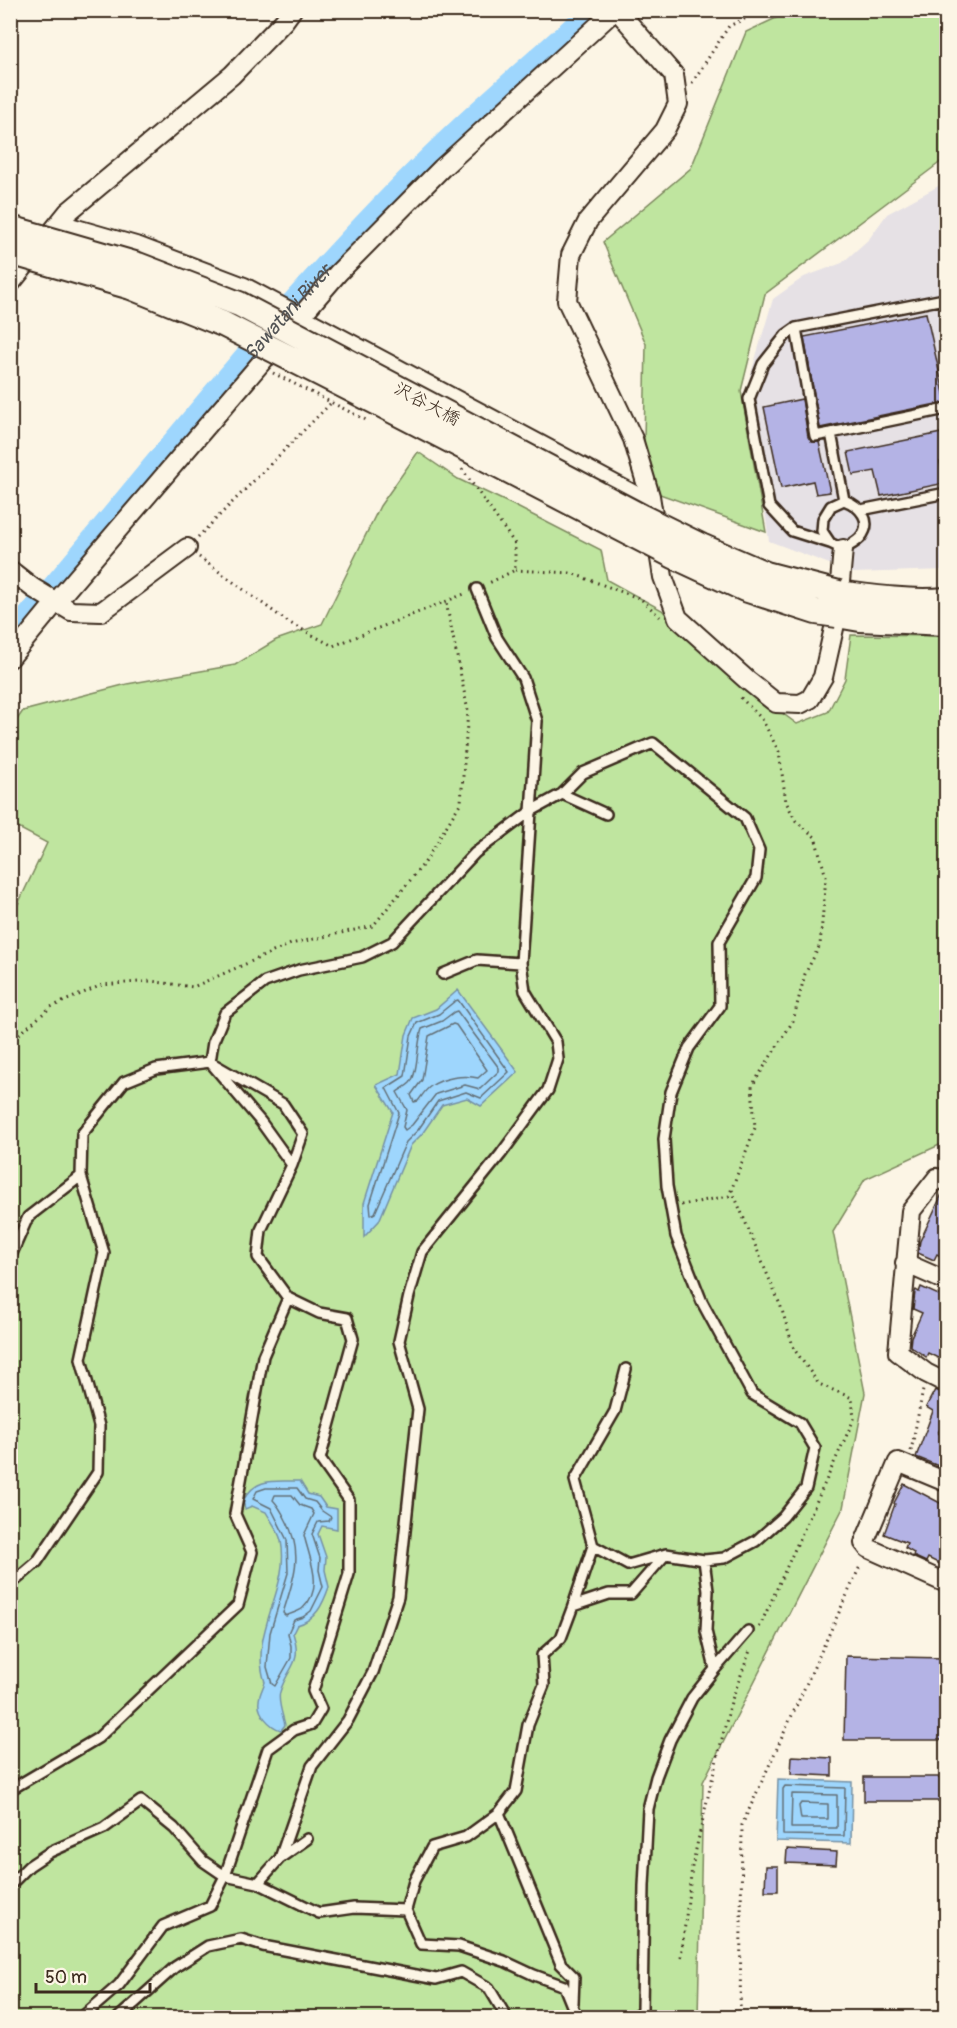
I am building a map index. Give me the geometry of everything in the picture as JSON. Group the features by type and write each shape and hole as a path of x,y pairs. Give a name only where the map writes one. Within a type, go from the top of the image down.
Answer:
{"street":[{"path":"10,284 68,212 232,75 292,10"},
{"path":"10,658 299,316 338,273 442,168 616,10 674,75 678,104 665,130 588,221 571,255 567,301 633,438 651,504 663,577 678,618 776,703 800,704 810,699 823,677 838,604 837,546"},
{"path":"59,224 139,248 234,283 651,504"},
{"name":"沢谷大橋","path":"10,228 138,265 239,304 621,506 701,546 838,604"},
{"name":"沢谷大橋","path":"10,252 130,287 223,324 339,395 746,589 816,612 838,604"},
{"path":"10,570 33,588 70,610 101,612 187,548"},
{"path":"838,604 879,599 946,600"},
{"path":"838,604 871,620 946,622"},
{"path":"946,1181 937,1178 911,1211 898,1352 926,1373 946,1383"},
{"path":"905,1263 946,1281"},
{"path":"946,1482 898,1462 864,1543 868,1548 946,1583"}],"lane":[{"path":"837,546 822,531 823,519 831,506 844,500 856,504 865,516 865,529 859,539 837,546 792,531 769,506 748,399 763,364 786,335 796,328 944,299 946,310"},
{"path":"796,328 815,436 946,409"},
{"path":"831,433 844,500"},
{"path":"861,510 946,493"},
{"path":"280,1858 312,1766 348,1720 373,1672 398,1597 418,1409 399,1341 408,1296 422,1252 501,1154 548,1090 558,1059 556,1042 525,991 521,963 537,722 523,678 497,638 477,589"},
{"path":"292,1165 261,1122 210,1062 213,1042 225,1013 265,982 299,970 362,957 392,942 475,853 531,811 562,794 583,773 653,743 745,818 759,850 756,878 719,942 720,1006 689,1048 671,1092 664,1139 667,1186 676,1236 702,1302 752,1394 800,1423 815,1448 806,1488 783,1517 756,1541 723,1558 704,1560 666,1554 628,1565 593,1546"},
{"path":"562,794 606,814"},
{"path":"443,974 477,960 521,963"},
{"path":"10,1585 37,1562 98,1472 99,1426 81,1359 104,1253 81,1176 82,1134 124,1082 156,1069 210,1062 283,1104 303,1134 292,1165 261,1230 258,1257 288,1298 318,1313 347,1318 353,1338 320,1459 349,1500 349,1574 313,1691 321,1709 312,1724 294,1730 268,1749 225,1876 210,1906 163,1926 119,1985 81,2018"},
{"path":"10,1257 28,1217 81,1176"},
{"path":"10,1790 98,1738 238,1605 252,1552 235,1514 236,1504 263,1356 288,1298"},
{"path":"577,2018 564,1986 504,1961 459,1946 421,1944 406,1910 414,1881 432,1847 466,1837 499,1813 516,1791 528,1725 544,1685 542,1655 561,1638 593,1546 575,1480 615,1411 627,1369"},
{"path":"573,1606 609,1594 631,1594 666,1554"},
{"path":"704,1560 708,1591 706,1631 715,1669"},
{"path":"637,2018 642,2009 648,1809 656,1777 670,1740 692,1698 715,1669 753,1631"},
{"path":"10,1885 29,1866 50,1852 104,1828 141,1801 174,1828 203,1861 225,1876 258,1883 319,1913 354,1908 406,1910"},
{"path":"499,1813 561,1964 574,1977 572,2006"},
{"path":"258,1883 280,1858 307,1839"},
{"path":"118,2018 176,1967 208,1946 241,1939 263,1946 436,1979 461,1972 489,1988 507,2018"}],"path":[{"path":"678,104 729,26 764,10"},
{"path":"258,365 339,395 373,424"},
{"path":"339,395 187,548 288,622 333,646 446,602 515,570 571,573 641,599 665,622"},
{"path":"458,464 515,544 515,570"},
{"path":"10,1042 51,1007 102,985 150,981 193,987 291,944 373,926 425,862 461,802 468,711 446,602"},
{"path":"671,1207 729,1196 755,1128 752,1086 793,1022 805,974 820,945 826,877 815,837 796,821 786,802 779,752 762,719 738,695"},
{"path":"731,1188 781,1307 794,1349 819,1384 852,1398 854,1419 753,1631"},
{"path":"908,1465 926,1373"},
{"path":"740,2018 741,1825 868,1548"},
{"path":"681,1957 692,1867 709,1792 731,1702 753,1642"}],"shaded area":[{"path":"946,182 946,570 853,573 769,541 747,387 773,299 804,277 842,263 869,239 887,214"}],"green space":[{"path":"791,11 946,11 946,158 765,294 741,391 766,532 643,488 646,344 603,242 691,168 746,32"},
{"path":"418,452 458,479 601,550 607,580 662,610 709,659 797,724 828,712 845,679 851,635 946,636 946,1142 865,1179 833,1232 865,1393 843,1508 703,1782 698,2017 11,2017 10,921 47,843 11,824 11,728 23,711 127,684 235,665 276,640 322,624 380,506"}],"water":[{"path":"458,990 518,1072 481,1106 467,1098 442,1105 422,1134 411,1145 379,1221 364,1237 364,1203 393,1112 376,1085 400,1074 406,1035 413,1018 436,1009"},
{"path":"275,1481 300,1481 308,1494 319,1497 326,1507 337,1509 337,1529 322,1526 318,1534 326,1557 325,1570 329,1587 318,1610 304,1623 297,1625 293,1633 296,1644 295,1659 279,1695 285,1725 281,1730 265,1719 259,1706 265,1682 261,1664 262,1646 280,1576 281,1541 266,1512 252,1506 245,1509 243,1501 254,1487 260,1484"},
{"path":"778,1779 852,1782 851,1843 776,1841"}],"building":[{"path":"926,313 946,402 820,428 804,337"},
{"path":"802,399 808,437 812,442 819,442 830,492 816,494 813,481 781,488 764,407"},
{"path":"946,432 946,461 940,462 945,483 881,496 875,471 853,475 848,452"},
{"path":"943,1192 946,1192 946,1259 937,1254 934,1260 918,1253 920,1241"},
{"path":"921,1287 941,1296 940,1298 946,1302 946,1362 928,1353 926,1357 910,1346 911,1337 922,1313 913,1309 915,1292 916,1290 919,1292"},
{"path":"935,1390 946,1394 946,1418 938,1433 946,1437 946,1469 916,1457 933,1411 926,1407"},
{"path":"904,1484 946,1506 946,1567 928,1558 926,1562 913,1556 914,1553 905,1548 907,1543 884,1534 894,1503"},
{"path":"846,1656 946,1658 946,1740 844,1740"},
{"path":"792,1756 832,1758 832,1776 791,1774"},
{"path":"864,1777 946,1777 946,1801 864,1801"},
{"path":"787,1849 837,1852 836,1865 786,1863"},
{"path":"766,1866 778,1866 778,1891 765,1891"}],"waterway":[{"name":"Sawatani River","path":"10,641 309,287 418,172 596,10"}]}
